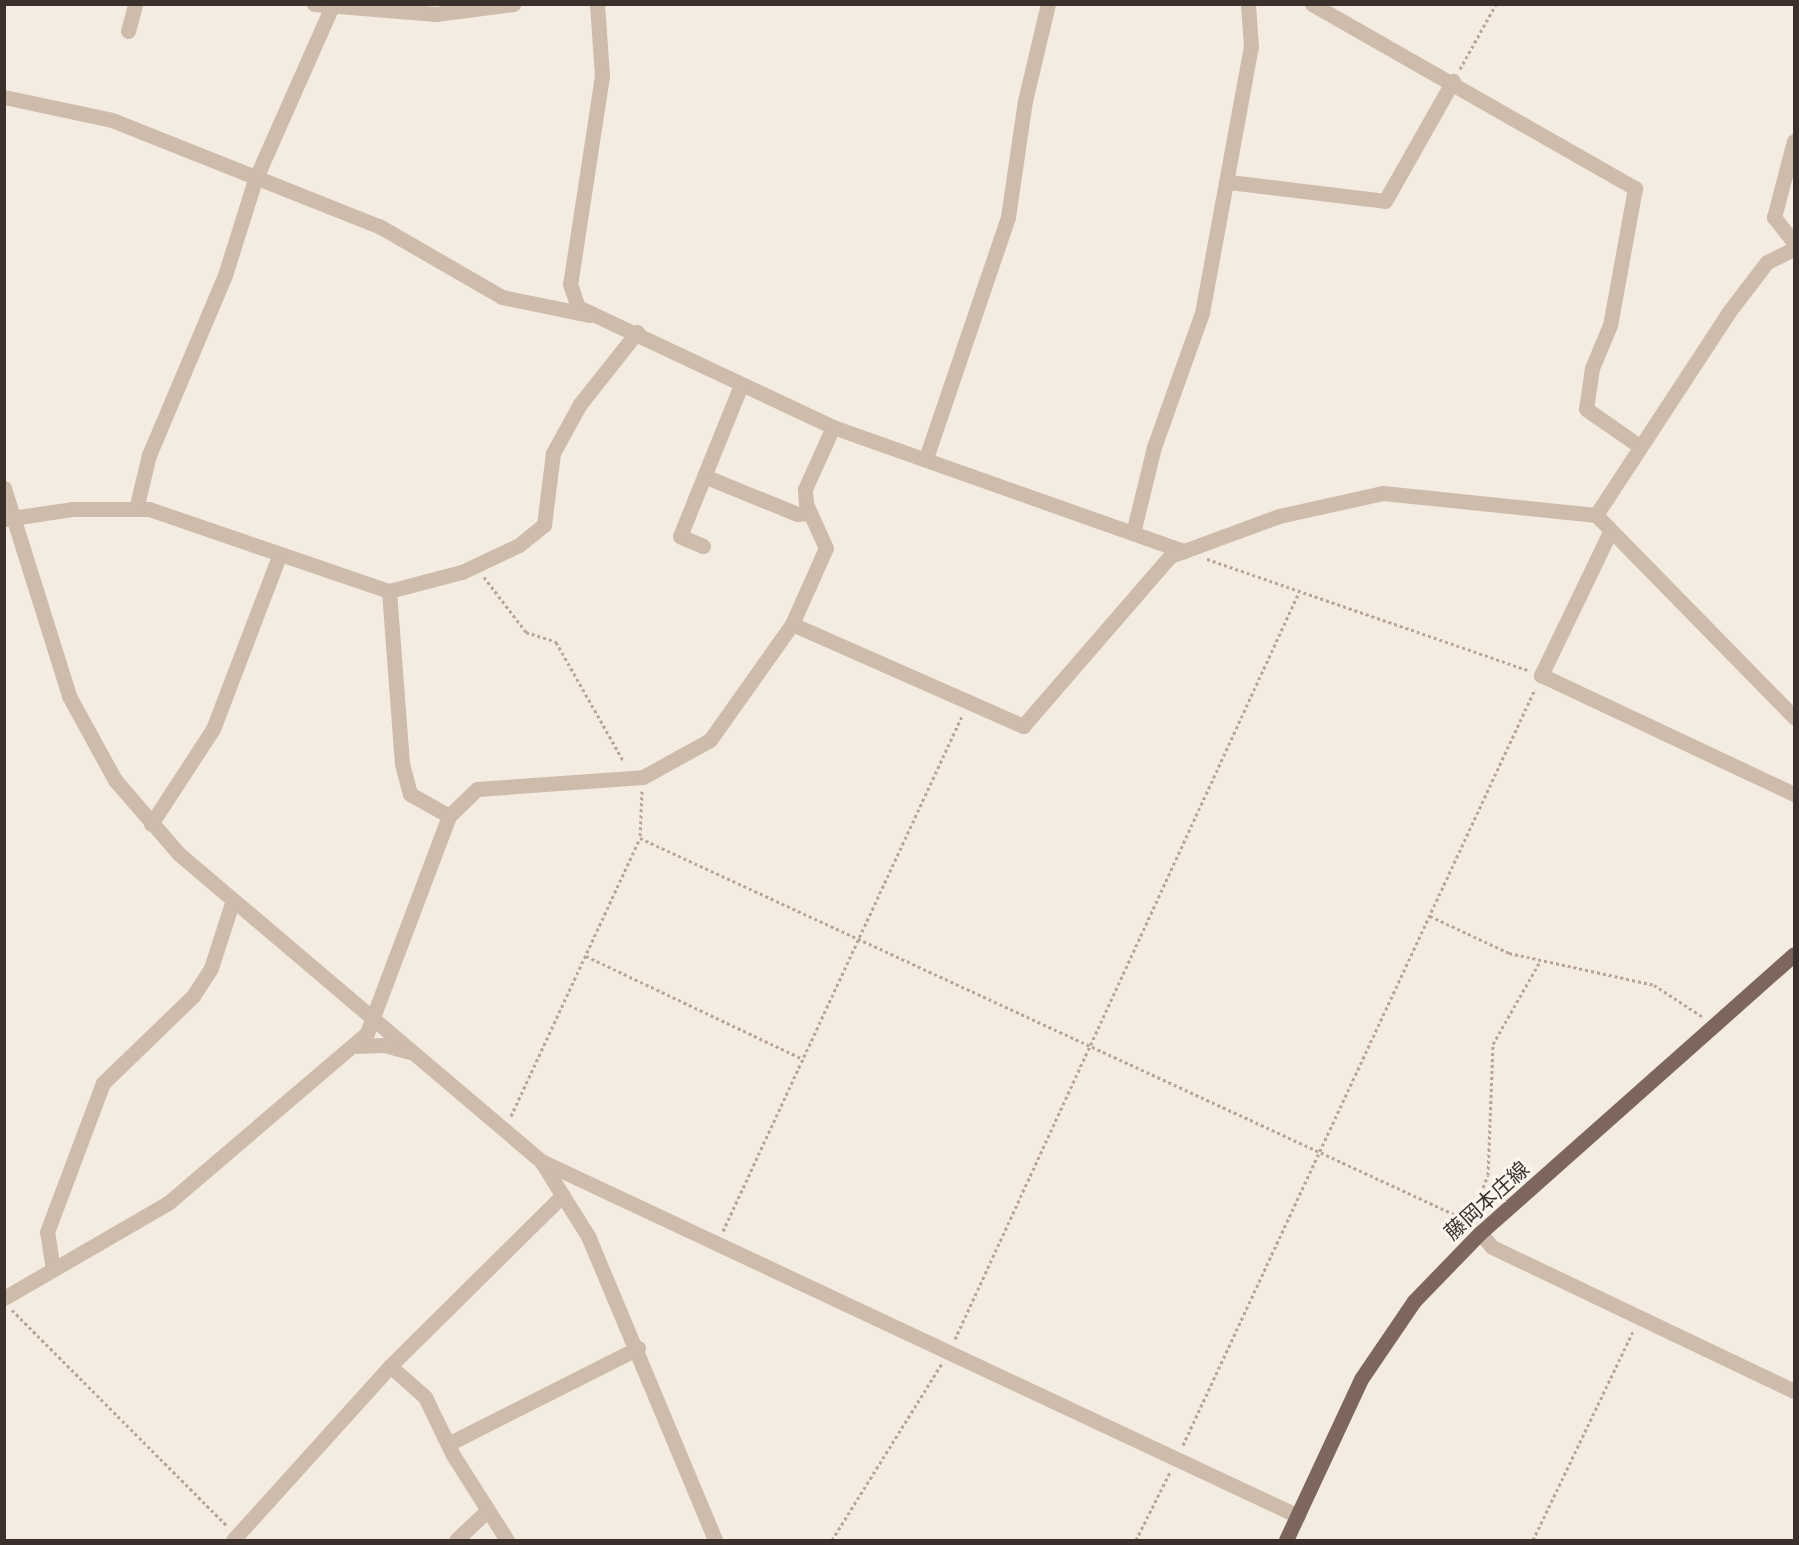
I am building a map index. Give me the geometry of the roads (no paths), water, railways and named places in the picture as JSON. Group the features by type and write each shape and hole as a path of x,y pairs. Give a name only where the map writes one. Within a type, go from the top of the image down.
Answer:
{"main road":[{"name":"藤岡本庄線","path":"1286,1540 1361,1379 1386,1339 1414,1301 1480,1233 1794,954"}],"street":[{"path":"128,31 135,4"},
{"path":"314,4 436,14 513,4"},
{"path":"597,4 602,76 570,284 578,307 637,332 741,385 833,427 1184,551"},
{"path":"926,458 1008,217 1025,101 1048,4"},
{"path":"1133,533 1154,447 1202,313 1229,182 1251,47 1248,4"},
{"path":"1312,4 1453,81 1635,188 1610,325 1592,368 1586,409 1638,445"},
{"path":"136,509 150,455 225,275 255,180 333,6"},
{"path":"1229,182 1385,201 1453,81"},
{"path":"4,97 112,120 255,180 379,226 502,297 576,316 597,315"},
{"path":"1794,141 1774,217 1794,243"},
{"path":"1596,515 1638,445 1767,262 1794,249"},
{"path":"9,519 74,509 136,509 389,591 475,566 544,525 553,453 585,396 637,332"},
{"path":"703,546 680,536 741,385"},
{"path":"4,1300 168,1203 355,1046 375,1019 449,816 477,789 638,777 710,740 792,624 826,548 810,513 805,489 833,427"},
{"path":"704,476 797,514 810,513"},
{"path":"4,488 9,519 69,696 116,780 151,824 233,900 420,1056 541,1161 1298,1516"},
{"path":"792,624 968,704 1023,726 1170,556 1279,516 1383,493 1596,515 1609,534 1794,717"},
{"path":"1609,534 1541,675 1794,794"},
{"path":"151,824 213,729 280,554"},
{"path":"389,591 402,764 410,794 449,816"},
{"path":"53,1269 47,1232 103,1083 193,996 211,968 233,900"},
{"path":"355,1046 384,1045 420,1056"},
{"path":"541,1161 588,1236 638,1348 715,1540"},
{"path":"235,1538 390,1366 563,1195"},
{"path":"1480,1233 1492,1247 1794,1391"},
{"path":"448,1444 638,1348"},
{"path":"390,1366 425,1397 448,1444 487,1511 507,1540"},
{"path":"456,1540 487,1511"}]}
